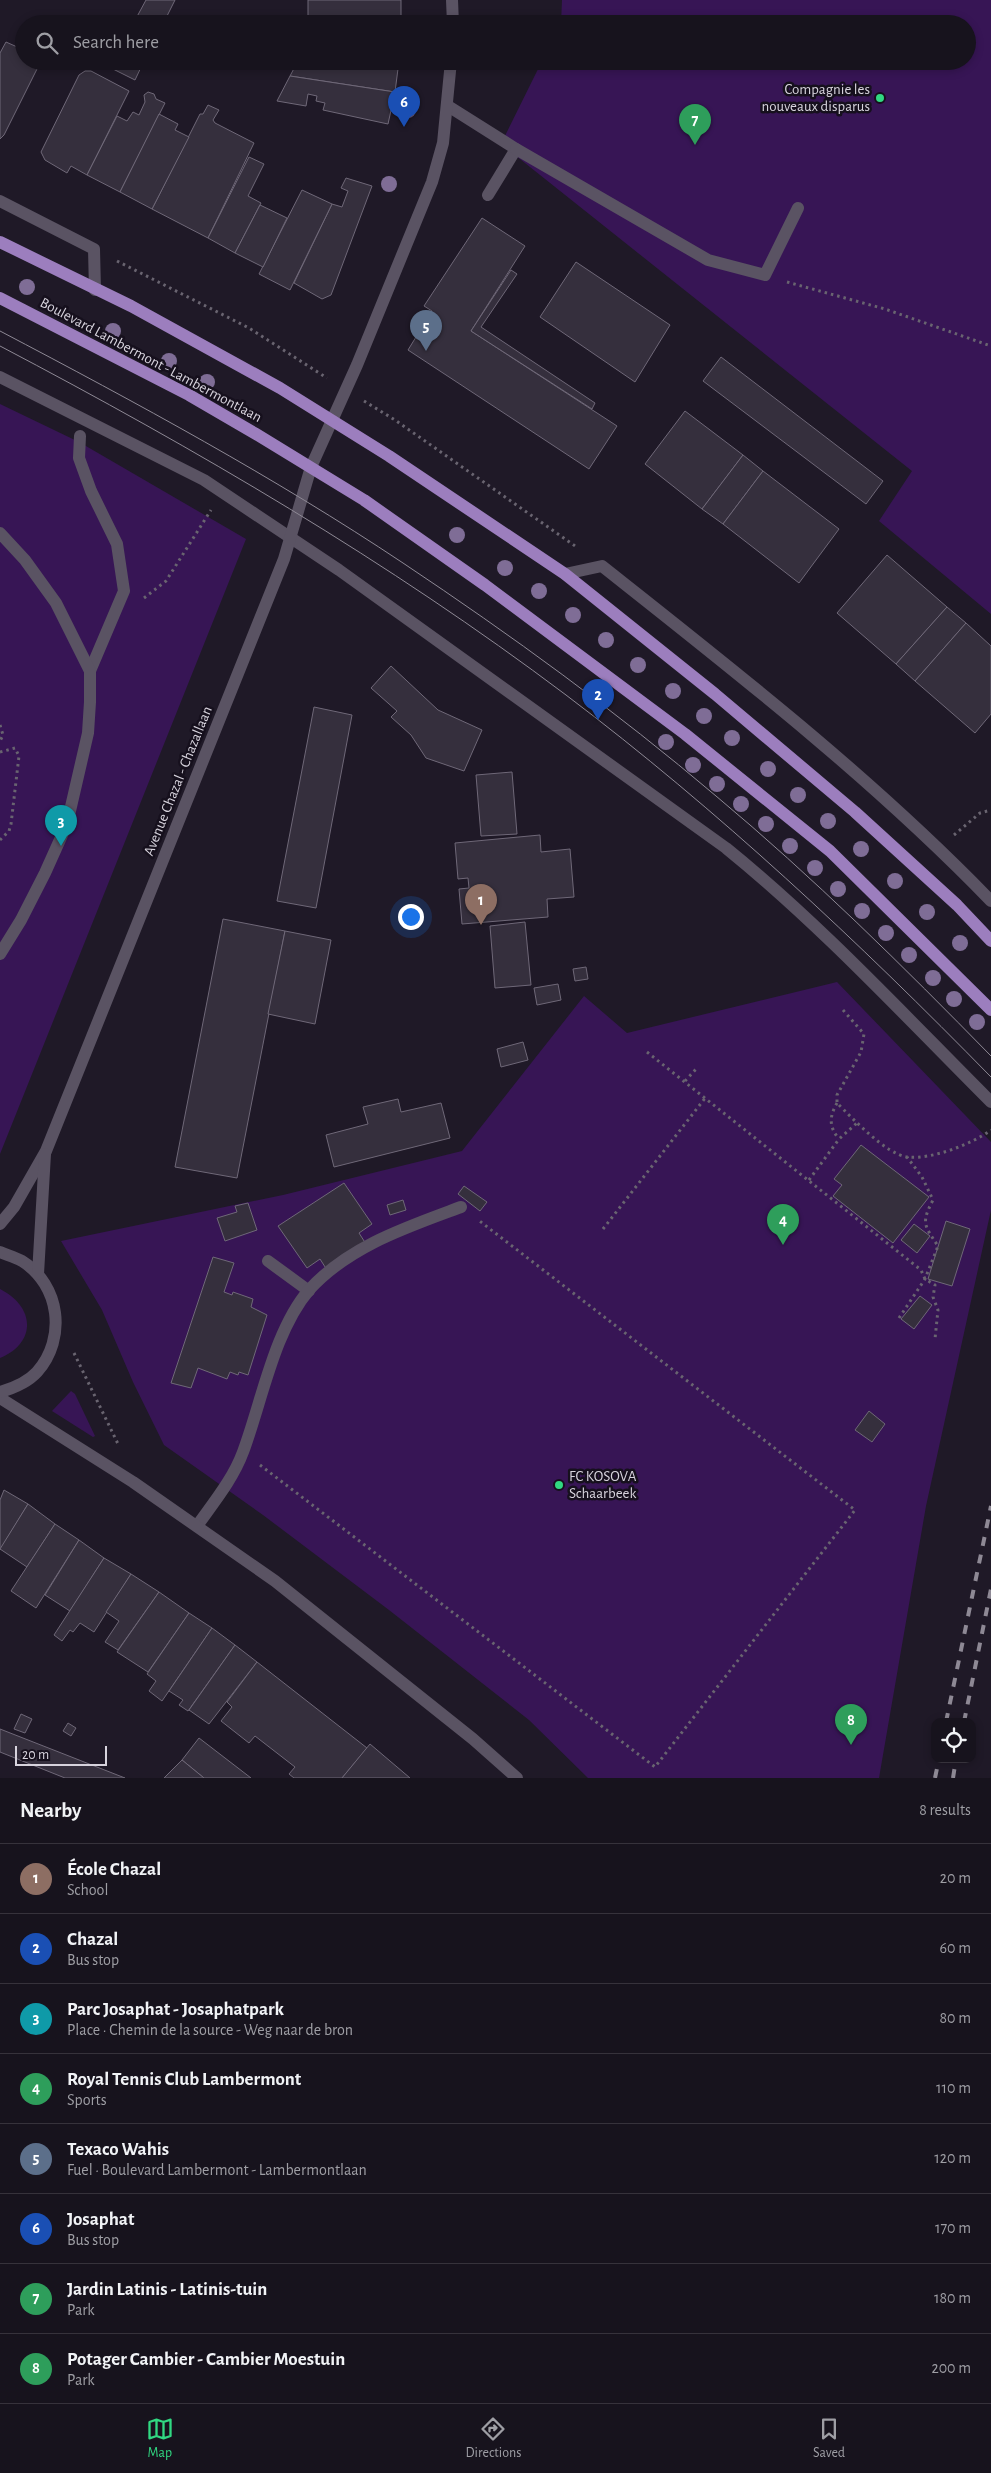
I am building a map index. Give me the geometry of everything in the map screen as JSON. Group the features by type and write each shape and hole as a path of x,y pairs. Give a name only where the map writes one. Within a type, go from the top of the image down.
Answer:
{"main road":[{"path":"0,242 94,290 131,306 228,359 388,456 565,574 716,694 855,812 957,906 991,941"},
{"name":"Boulevard Lambermont - Lambermontlaan","path":"0,298 189,395 364,500 485,584 685,734 830,852 991,1010"}],"street":[{"path":"452,0 453,15"},
{"name":"Avenue Chazal - Chazallaan","path":"0,1224 14,1207 46,1151 253,640 284,559 311,467 432,182 443,143 450,70"},
{"path":"448,106 516,149 708,260 765,275 798,208"},
{"path":"488,196 516,149"},
{"path":"0,200 94,249 94,290"},
{"path":"0,377 204,480 339,570 747,865 852,961 991,1102"},
{"path":"0,954 21,920 45,873 66,824 88,734 90,671 124,591 117,544 91,491 78,458 80,436"},
{"path":"0,533 25,560 56,603 90,671"},
{"path":"565,574 602,566 763,694 936,844 991,901"},
{"name":"Avenue Chazal - Chazallaan","path":"38,1274 46,1151"},
{"path":"197,1526 232,1476 243,1452 287,1322 309,1291 325,1275 377,1239 461,1206"},
{"path":"0,1252 21,1260 38,1274 54,1302 55,1338 49,1355 36,1373 19,1386 0,1392"},
{"path":"268,1261 309,1291"},
{"path":"0,1398 133,1482 275,1581 517,1778"},
{"path":"496,1778 506,1768"}],"path":[{"path":"765,275 885,309 991,346"},
{"path":"118,606 136,602 166,581 211,510"},
{"path":"0,725 3,735 0,742"},
{"path":"0,752 15,748 18,750 18,769 11,824 9,831 0,840"},
{"path":"954,835 980,813 991,810"},
{"path":"839,1139 833,1132 830,1122 832,1112 837,1103 841,1086 861,1052 864,1034 843,1010"},
{"path":"647,1052 706,1097 921,1270 925,1279 935,1285 933,1296 938,1310 934,1339"},
{"path":"685,1081 697,1068"},
{"path":"603,1229 706,1097"},
{"path":"837,1103 857,1123 882,1143 907,1157 922,1177 933,1200 925,1215 924,1225 938,1246 925,1279 898,1318"},
{"path":"810,1180 839,1139 857,1123"},
{"path":"907,1157 952,1150 977,1140 991,1130"},
{"path":"243,1452 655,1767 855,1510 461,1206"},
{"path":"55,1338 74,1353 80,1364 118,1444 133,1482"}],"shaded area":[{"path":"562,0 991,0 991,614 879,521 912,471 501,144 538,70 976,70 976,15 561,15"},
{"path":"0,404 79,442 246,539 0,1154"},
{"path":"837,982 991,1142 991,1210 926,1506 879,1778 588,1778 529,1720 389,1610 263,1515 164,1445 133,1382 102,1310 61,1241 283,1195 462,1151 584,996 627,1033"},
{"path":"0,1289 20,1305 25,1314 27,1324 26,1334 21,1343 0,1358"},
{"path":"71,1391 75,1394 95,1436 93,1437 52,1411"}],"building":[{"path":"146,0 175,0 168,15 138,15"},
{"path":"308,0 401,0 401,15 308,15"},
{"path":"6,42 15,46 15,70 36,70 4,135 0,139 0,53"},
{"path":"115,70 140,70 135,80"},
{"path":"293,70 398,70 395,92 290,76"},
{"path":"85,71 91,71 129,91 87,175 71,166 67,173 45,160 41,152 79,75"},
{"path":"290,76 395,92 388,124 323,110 325,103 316,101 317,96 308,94 306,106 277,101"},
{"path":"148,92 154,94 156,99 165,103 120,192 87,175 117,116 127,121 133,112 139,115 145,102 144,95"},
{"path":"208,105 219,110 213,120 215,123 254,143 208,238 152,209 200,114 203,114"},
{"path":"159,114 178,124 175,130 189,137 152,209 120,192"},
{"path":"249,157 264,164 248,196 261,203 235,253 208,238"},
{"path":"346,178 372,186 331,295 322,299 294,283 332,204 342,207 348,191 341,188"},
{"path":"302,190 332,204 290,290 259,274"},
{"path":"260,205 287,218 263,267 235,253"},
{"path":"482,218 525,246 471,331 617,426 589,469 408,350 432,311 424,306"},
{"path":"576,262 670,325 635,382 540,317"},
{"path":"511,270 517,274 481,327 595,403 592,409 471,331"},
{"path":"721,357 883,481 866,504 703,381"},
{"path":"685,411 743,455 702,509 645,464"},
{"path":"743,455 763,471 723,524 702,509"},
{"path":"763,471 839,529 799,583 723,524"},
{"path":"887,555 947,607 896,664 837,613"},
{"path":"947,607 966,623 915,681 896,664"},
{"path":"966,623 991,646 991,714 975,733 915,681"},
{"path":"391,666 438,710 482,730 464,771 426,758 411,735 391,717 397,711 371,688"},
{"path":"314,707 352,715 316,908 277,901"},
{"path":"512,772 517,834 481,836 476,775"},
{"path":"540,835 541,852 570,849 574,897 547,899 548,917 462,924 459,889 469,888 468,878 458,879 455,843"},
{"path":"223,919 285,931 237,1178 175,1167"},
{"path":"525,922 531,985 495,988 490,926"},
{"path":"285,931 331,940 315,1024 268,1014"},
{"path":"586,967 588,979 575,981 573,969"},
{"path":"558,984 561,1000 537,1005 534,988"},
{"path":"523,1042 528,1060 501,1067 497,1049"},
{"path":"398,1099 401,1112 441,1103 450,1138 334,1167 326,1135 368,1124 363,1107"},
{"path":"861,1145 929,1197 893,1243 833,1196 842,1185 834,1179"},
{"path":"344,1183 372,1224 359,1233 366,1244 327,1270 320,1259 307,1268 278,1226"},
{"path":"464,1186 487,1202 480,1211 458,1194"},
{"path":"403,1200 406,1210 390,1215 387,1205"},
{"path":"248,1203 257,1230 225,1241 217,1218 237,1212 235,1206"},
{"path":"946,1221 970,1229 952,1286 928,1279"},
{"path":"914,1224 930,1236 917,1253 901,1240"},
{"path":"213,1257 234,1263 224,1292 232,1295 233,1292 253,1299 251,1307 267,1315 248,1375 239,1372 238,1375 230,1372 227,1379 198,1368 191,1388 171,1383"},
{"path":"920,1296 932,1305 914,1329 901,1319"},
{"path":"869,1411 885,1424 872,1442 855,1430"},
{"path":"4,1490 28,1504 0,1550 0,1500"},
{"path":"28,1504 55,1524 27,1567 0,1549"},
{"path":"55,1524 79,1540 36,1608 11,1591"},
{"path":"79,1540 104,1558 70,1611 45,1595"},
{"path":"104,1558 131,1574 94,1632 80,1623 73,1632 70,1630 62,1641 54,1635"},
{"path":"131,1574 159,1592 118,1650 105,1642 119,1621 106,1612"},
{"path":"159,1592 189,1613 148,1672 117,1652"},
{"path":"189,1613 212,1628 162,1701 149,1691 156,1681 147,1674"},
{"path":"212,1628 235,1645 188,1711 179,1705 183,1700 169,1691"},
{"path":"235,1645 257,1662 209,1724 189,1710"},
{"path":"257,1662 367,1748 342,1778 294,1778 289,1774 295,1767 255,1736 249,1743 221,1721 232,1707 227,1702"},
{"path":"21,1714 32,1719 25,1733 14,1729"},
{"path":"68,1723 76,1728 71,1736 63,1731"},
{"path":"0,1729 125,1778 65,1778 0,1752"},
{"path":"199,1738 251,1778 204,1778 182,1760"},
{"path":"370,1744 410,1778 342,1778"},
{"path":"182,1760 204,1778 164,1778"}],"tram line":[{"path":"0,331 154,413 305,501 403,563 563,675 641,734 788,858 891,956 991,1056"},
{"path":"0,346 146,425 290,509 430,598 566,695 678,784 786,878 890,976 991,1077"}],"railway":[{"path":"947,1718 991,1506"},
{"path":"965,1718 991,1589"},
{"path":"935,1778 938,1763"},
{"path":"953,1778 955,1763"}],"place":[{"name":"Compagnie les nouveaux disparus","path":"880,98"},
{"name":"Josaphat","path":"404,127"},
{"name":"Jardin Latinis - Latinis-tuin","path":"695,145"},
{"name":"Texaco Wahis","path":"426,351"},
{"name":"Chazal","path":"598,720"},
{"name":"Parc Josaphat - Josaphatpark","path":"61,846"},
{"name":"École Chazal","path":"481,925"},
{"name":"Royal Tennis Club Lambermont","path":"783,1245"},
{"name":"FC KOSOVA Schaarbeek","path":"559,1485"},
{"name":"Potager Cambier - Cambier Moestuin","path":"851,1745"}]}
